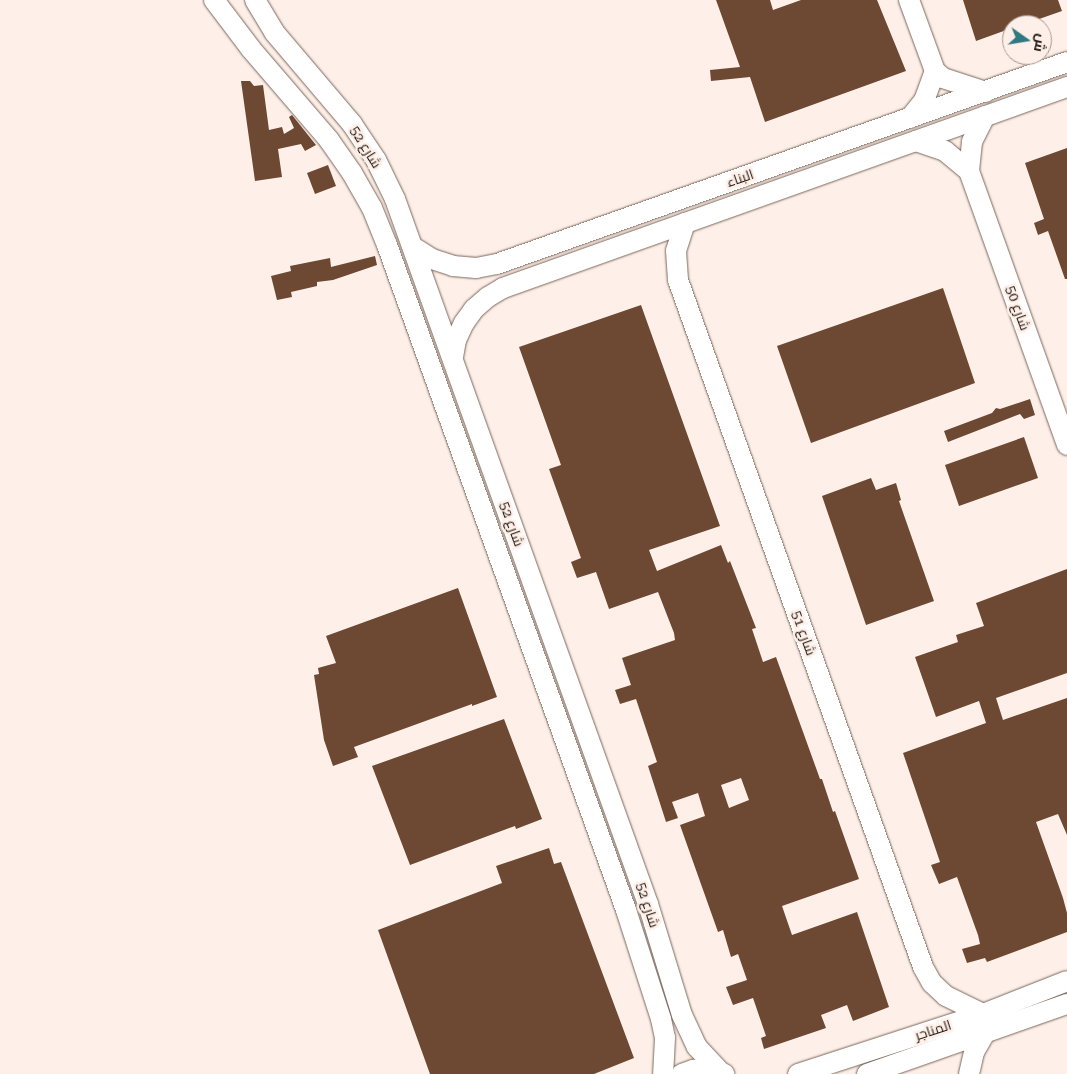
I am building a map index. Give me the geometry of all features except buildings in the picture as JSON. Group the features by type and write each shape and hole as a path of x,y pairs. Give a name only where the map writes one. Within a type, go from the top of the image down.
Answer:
{"street":[{"name":"شارع 52","path":"214,0 251,49 329,140 352,173 372,208 626,910 661,1020 664,1038 663,1074"},
{"name":"شارع 52","path":"255,0 274,32 352,124 376,160 395,199 648,904 682,1015 698,1047 722,1073"},
{"path":"910,0 935,71 944,78 986,92"},
{"name":"البناء","path":"413,247 432,259 453,266 476,268 497,264 1067,62"},
{"path":"910,118 924,101 935,71"},
{"name":"البناء","path":"453,357 456,340 464,323 474,309 488,297 503,288 1067,87"},
{"name":"شارع 50","path":"985,116 972,142 969,172 1067,445"},
{"name":"شارع 50","path":"916,141 945,151 969,172"},
{"name":"شارع 51","path":"684,223 676,251 678,280 923,967 932,983 946,996 984,1024"},
{"name":"المناجر","path":"867,1074 984,1024 1067,981"},
{"name":"المناجر","path":"798,1074 984,1024 1067,1004"},
{"path":"968,1074 984,1024"},
{"path":"682,1074 692,1070 707,1069 722,1073"}]}
